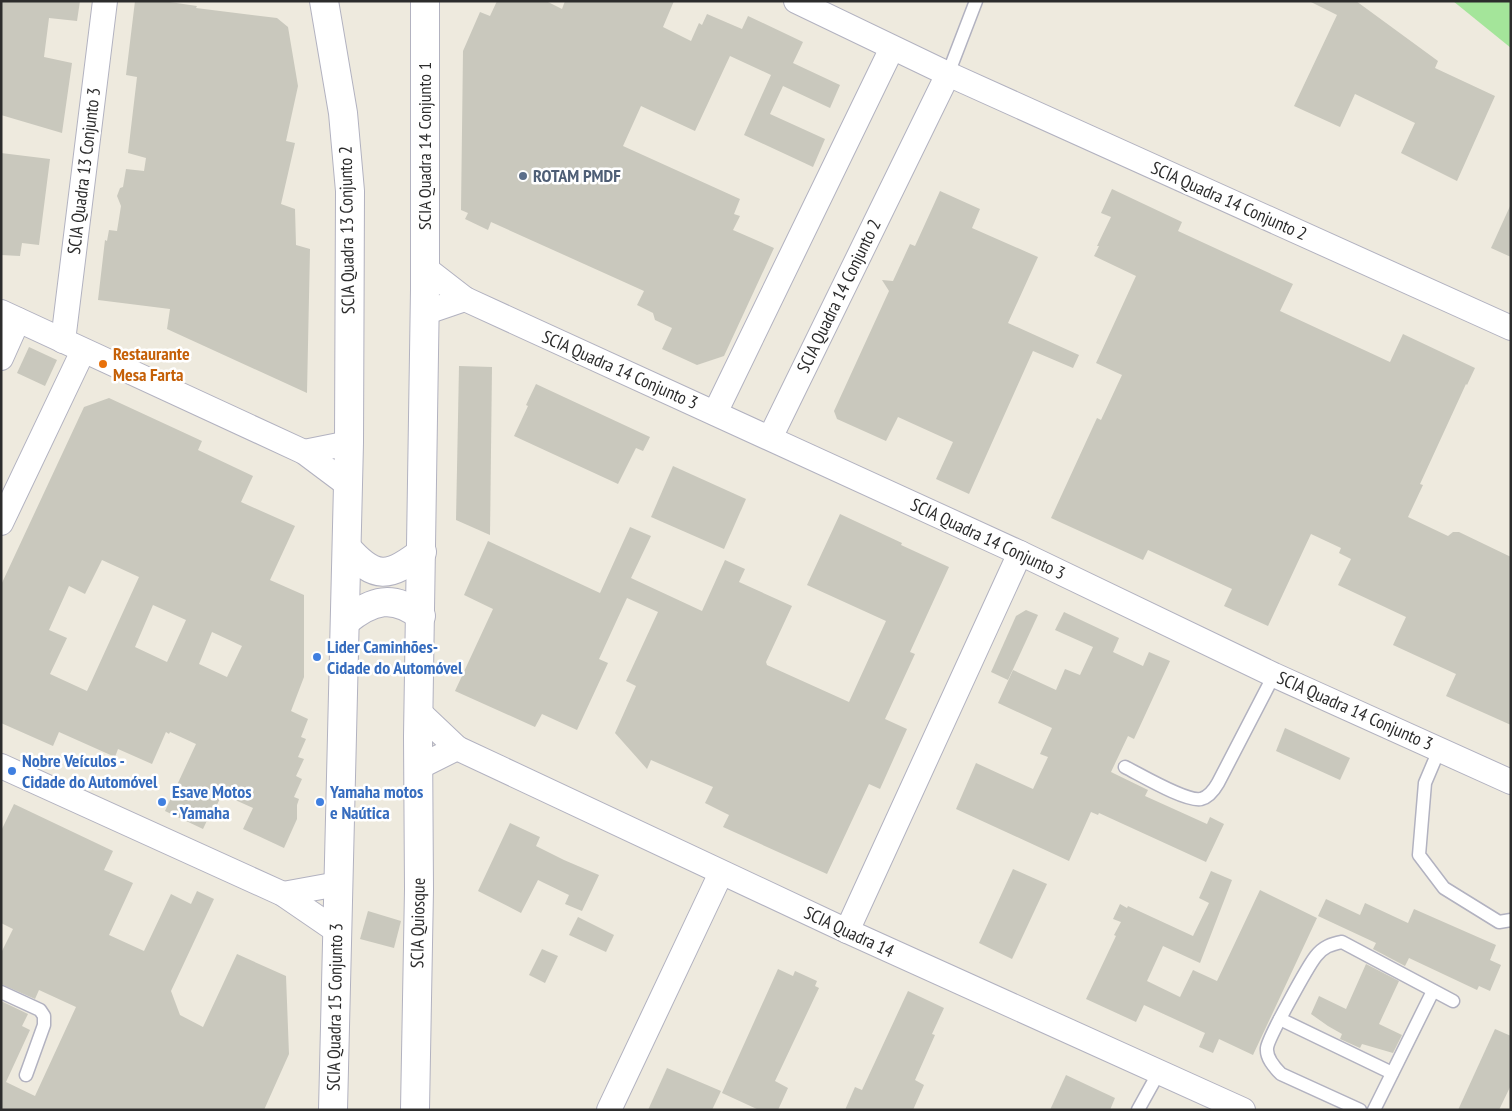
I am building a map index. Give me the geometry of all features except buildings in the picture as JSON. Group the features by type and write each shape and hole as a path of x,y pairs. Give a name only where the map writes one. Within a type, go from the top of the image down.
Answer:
{"main road":[{"name":"SCIA Quadra 14 Conjunto 1","path":"425,1 425,291"},
{"name":"SCIA Quadra 13 Conjunto 2","path":"320,3 343,113 350,191 349,463 346,621"},
{"path":"419,724 425,291"},
{"path":"347,548 360,563 373,571 391,571 404,566 422,552"},
{"path":"346,621 360,610 377,603 397,602 411,608 421,616"},
{"name":"SCIA Quadra 15 Conjunto 3","path":"333,1110 346,621"},
{"name":"SCIA Quiosque","path":"414,1110 419,724"}],"street":[{"name":"SCIA Quadra 13 Conjunto 3","path":"1,523 73,346 105,1"},
{"name":"SCIA Quadra 14 Conjunto 2","path":"806,4 948,74 1511,328"},
{"path":"715,413 892,48"},
{"name":"SCIA Quadra 14 Conjunto 2","path":"770,438 948,74"},
{"path":"425,291 465,299"},
{"name":"SCIA Quadra 14 Conjunto 3","path":"425,291 465,299 1020,553 1274,675 1511,782"},
{"path":"1,358 10,316 304,452 349,463"},
{"path":"304,452 349,463"},
{"path":"847,931 1020,553"},
{"name":"SCIA Quadra 14","path":"419,724 457,748 720,872 1243,1110"},
{"path":"419,767 457,748"},
{"path":"1,766 283,894 338,907"},
{"path":"609,1110 720,872"},
{"path":"283,894 338,907"}],"lane":[{"path":"948,74 976,1"},
{"path":"1125,767 1187,798 1201,799 1211,793 1274,675"},
{"path":"1439,750 1425,783 1418,855 1444,888 1499,922 1511,920"},
{"path":"1360,1110 1281,1074 1272,1066 1267,1048 1280,1018 1316,956 1330,944 1342,942 1453,1001"},
{"path":"1374,1110 1433,991"},
{"path":"1,992 40,1010 44,1016 44,1025 26,1075"},
{"path":"1280,1018 1392,1073"},
{"path":"1138,1110 1159,1072"}],"green space":[{"path":"1453,1 1511,1 1511,48"}],"place":[{"name":"ROTAM PMDF","path":"523,176"},
{"name":"Restaurante Mesa Farta","path":"103,364"},
{"name":"Lider Caminhões- Cidade do Automóvel","path":"317,657"},
{"name":"Nobre Veículos - Cidade do Automóvel","path":"12,771"},
{"name":"Esave Motos - Yamaha","path":"162,802"},
{"name":"Yamaha motos e Naútica","path":"320,802"}]}
